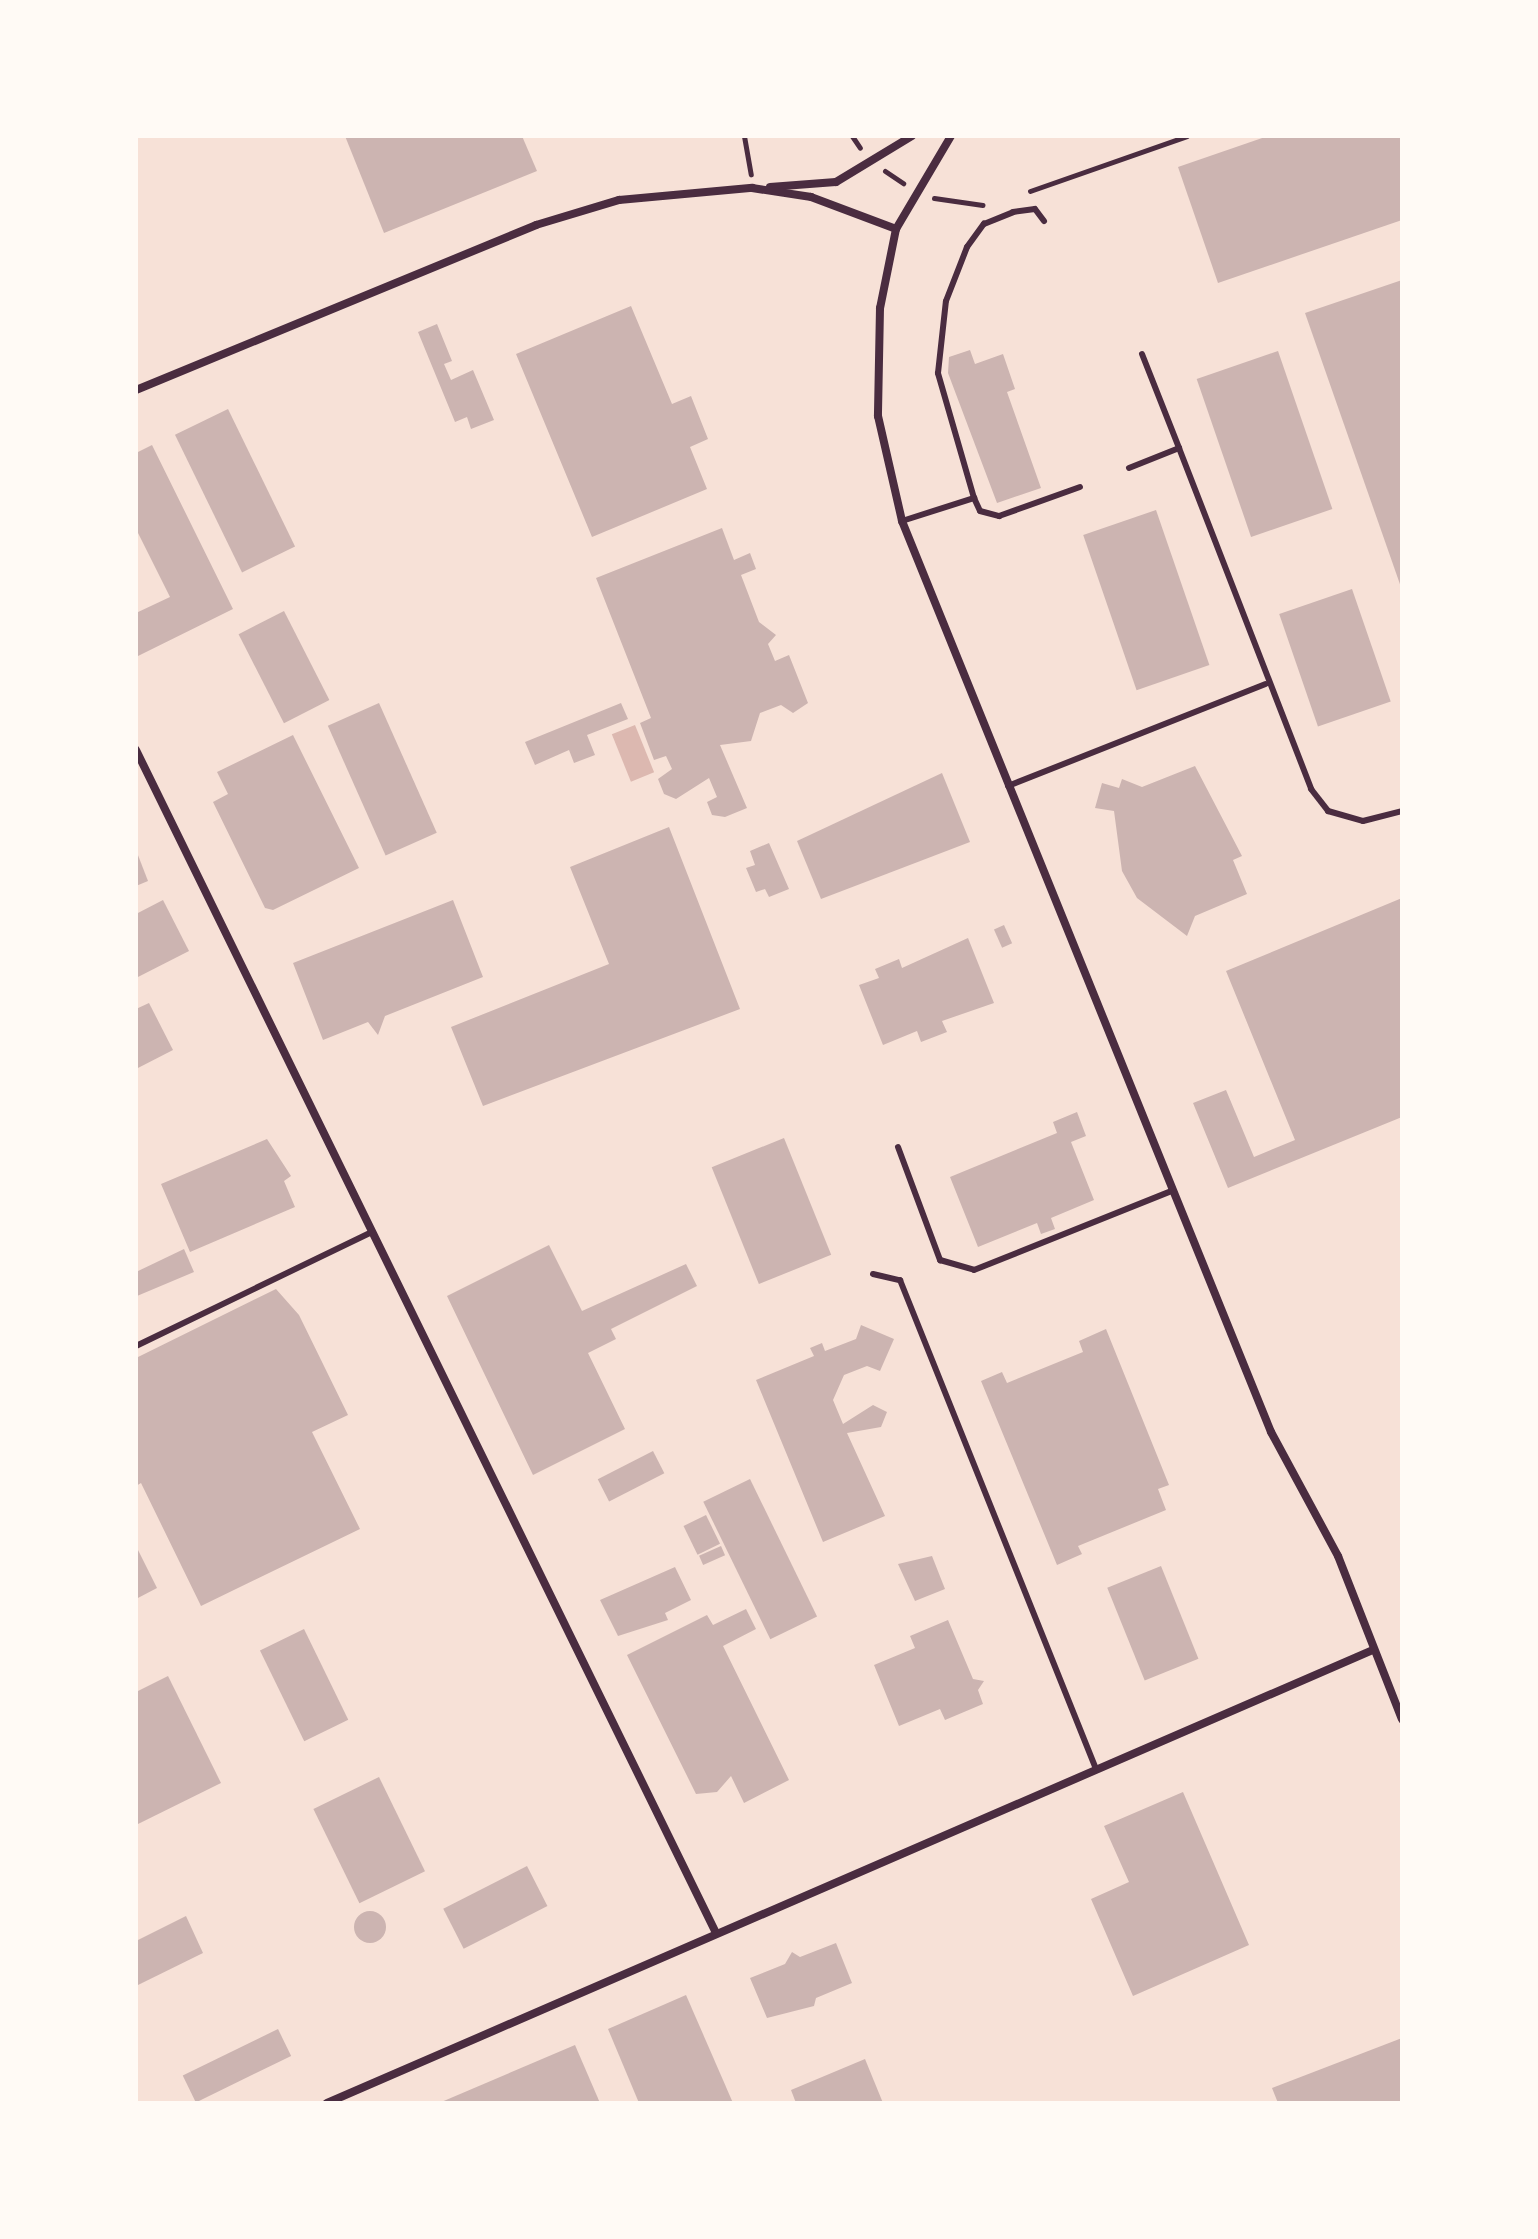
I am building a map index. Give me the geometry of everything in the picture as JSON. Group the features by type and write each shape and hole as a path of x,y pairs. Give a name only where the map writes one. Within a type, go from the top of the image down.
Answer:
{"street":[{"path":"136,390 536,225 619,200 836,182 874,163 912,136"},
{"path":"951,136 896,229 880,308 878,416 902,521 1006,787 1271,1432 1338,1556 1402,1719"},
{"path":"752,188 811,197 896,229"},
{"path":"136,750 716,1933"},
{"path":"327,2103 1373,1650"}],"lane":[{"path":"1044,221 1028,208 984,224 946,301 938,373 980,511 999,516 1080,487"},
{"path":"1142,354 1265,684 1311,789 1328,811 1363,821 1402,811"},
{"path":"1129,468 1179,448"},
{"path":"902,521 974,498"},
{"path":"1006,787 1265,684"},
{"path":"898,1147 940,1260 974,1270 1172,1191"},
{"path":"136,1346 372,1232"},
{"path":"873,1274 900,1280 1096,1769"}],"path":[{"path":"744,136 752,188"},
{"path":"852,136 874,163 916,192 956,205 989,203"},
{"path":"1014,196 1187,136"}],"shaded area":[{"path":"635,725 654,772 631,782 612,734"}],"building":[{"path":"345,136 522,136 537,171 384,233"},
{"path":"1268,136 1402,136 1402,220 1218,283 1178,167"},
{"path":"1402,280 1402,590 1305,313"},
{"path":"631,306 672,404 691,396 708,439 690,447 707,489 592,537 516,354"},
{"path":"437,324 452,361 444,364 451,380 473,370 494,420 471,429 467,417 455,422 418,332"},
{"path":"970,350 975,364 1003,354 1015,389 1007,392 1041,488 997,503 948,373 949,357"},
{"path":"1278,351 1332,509 1251,537 1197,379"},
{"path":"228,409 295,547 242,572 175,435"},
{"path":"152,445 233,609 136,657 136,613 170,597 136,529 136,453"},
{"path":"1156,510 1209,665 1137,690 1083,535"},
{"path":"722,528 734,560 750,553 756,569 741,575 759,622 776,635 768,644 775,661 789,655 808,703 793,713 781,705 760,713 751,741 720,745 747,808 725,817 712,815 707,802 717,797 709,778 676,799 664,794 658,779 672,769 666,756 654,760 640,723 651,718 596,578"},
{"path":"1352,589 1391,702 1318,727 1279,614"},
{"path":"284,611 329,700 284,723 239,634"},
{"path":"379,703 437,833 386,856 328,726"},
{"path":"621,703 628,719 587,735 595,755 574,763 569,750 535,765 525,742"},
{"path":"293,735 359,868 273,910 265,908 213,802 228,794 217,772"},
{"path":"1195,766 1242,856 1233,860 1247,894 1195,916 1187,936 1137,898 1122,871 1114,811 1095,808 1102,783 1119,788 1122,779 1142,787"},
{"path":"942,773 970,842 821,899 797,841"},
{"path":"669,827 740,1009 483,1106 451,1027 609,964 570,867"},
{"path":"769,843 789,889 769,897 765,889 756,892 746,868 755,865 750,851"},
{"path":"136,850 148,881 136,886"},
{"path":"1402,898 1402,1117 1228,1188 1193,1103 1226,1090 1254,1157 1295,1140 1226,971"},
{"path":"163,900 189,951 136,978 136,914"},
{"path":"453,900 483,977 385,1016 378,1035 368,1022 323,1040 293,963"},
{"path":"1004,925 1012,943 1002,948 994,929"},
{"path":"968,938 994,1003 942,1021 947,1032 921,1042 917,1031 883,1045 859,985 879,978 875,969 899,959 902,968"},
{"path":"149,1003 173,1050 136,1069 136,1009"},
{"path":"1077,1112 1086,1136 1071,1142 1094,1200 1051,1218 1055,1229 1041,1234 1037,1223 978,1247 950,1177 1057,1133 1053,1122"},
{"path":"784,1138 831,1255 759,1284 712,1167"},
{"path":"267,1139 291,1176 284,1181 295,1207 190,1252 161,1184"},
{"path":"549,1245 582,1311 686,1264 697,1286 611,1329 616,1339 588,1353 625,1429 533,1475 447,1296"},
{"path":"184,1249 194,1272 137,1296 136,1272"},
{"path":"276,1289 299,1315 348,1415 312,1432 360,1529 201,1606 141,1483 136,1486 136,1358"},
{"path":"861,1325 894,1339 880,1371 867,1366 844,1375 833,1400 843,1424 873,1405 887,1412 881,1427 847,1433 885,1516 823,1542 756,1380 814,1356 810,1348 822,1343 825,1351 856,1339"},
{"path":"1106,1329 1169,1485 1158,1489 1166,1510 1078,1546 1082,1554 1057,1565 981,1381 1002,1372 1007,1383 1083,1352 1079,1341"},
{"path":"653,1451 664,1473 609,1501 598,1479"},
{"path":"750,1479 817,1617 770,1639 703,1502"},
{"path":"706,1515 720,1544 698,1555 684,1526"},
{"path":"136,1546 157,1588 136,1599"},
{"path":"721,1546 725,1555 703,1565 699,1556"},
{"path":"932,1556 945,1589 915,1601 898,1564"},
{"path":"1161,1566 1198,1659 1145,1680 1107,1588"},
{"path":"675,1567 691,1600 665,1613 668,1620 618,1636 600,1600"},
{"path":"746,1609 756,1629 723,1646 789,1780 744,1803 731,1776 717,1792 696,1794 627,1655 707,1615 713,1625"},
{"path":"948,1620 973,1679 984,1681 978,1690 983,1704 945,1720 940,1709 899,1726 874,1665 915,1648 910,1636"},
{"path":"304,1629 348,1720 304,1741 260,1650"},
{"path":"168,1676 221,1783 136,1825 136,1692"},
{"path":"379,1777 425,1871 359,1903 313,1809"},
{"path":"1183,1792 1249,1945 1133,1996 1091,1899 1129,1882 1104,1826"},
{"path":"527,1866 547,1906 464,1949 443,1909"},
{"path":"370,1911 381,1916 386,1927 381,1938 370,1943 359,1938 354,1927 359,1916"},
{"path":"186,1916 203,1953 136,1986 136,1941"},
{"path":"836,1943 852,1983 816,1998 814,2006 767,2018 750,1978 785,1964 792,1952 800,1957"},
{"path":"686,1995 733,2103 639,2103 608,2029"},
{"path":"278,2029 291,2056 196,2102 183,2075"},
{"path":"1402,2038 1402,2103 1278,2103 1272,2088"},
{"path":"575,2045 600,2103 439,2103"},
{"path":"865,2059 883,2103 796,2103 791,2090"}]}
